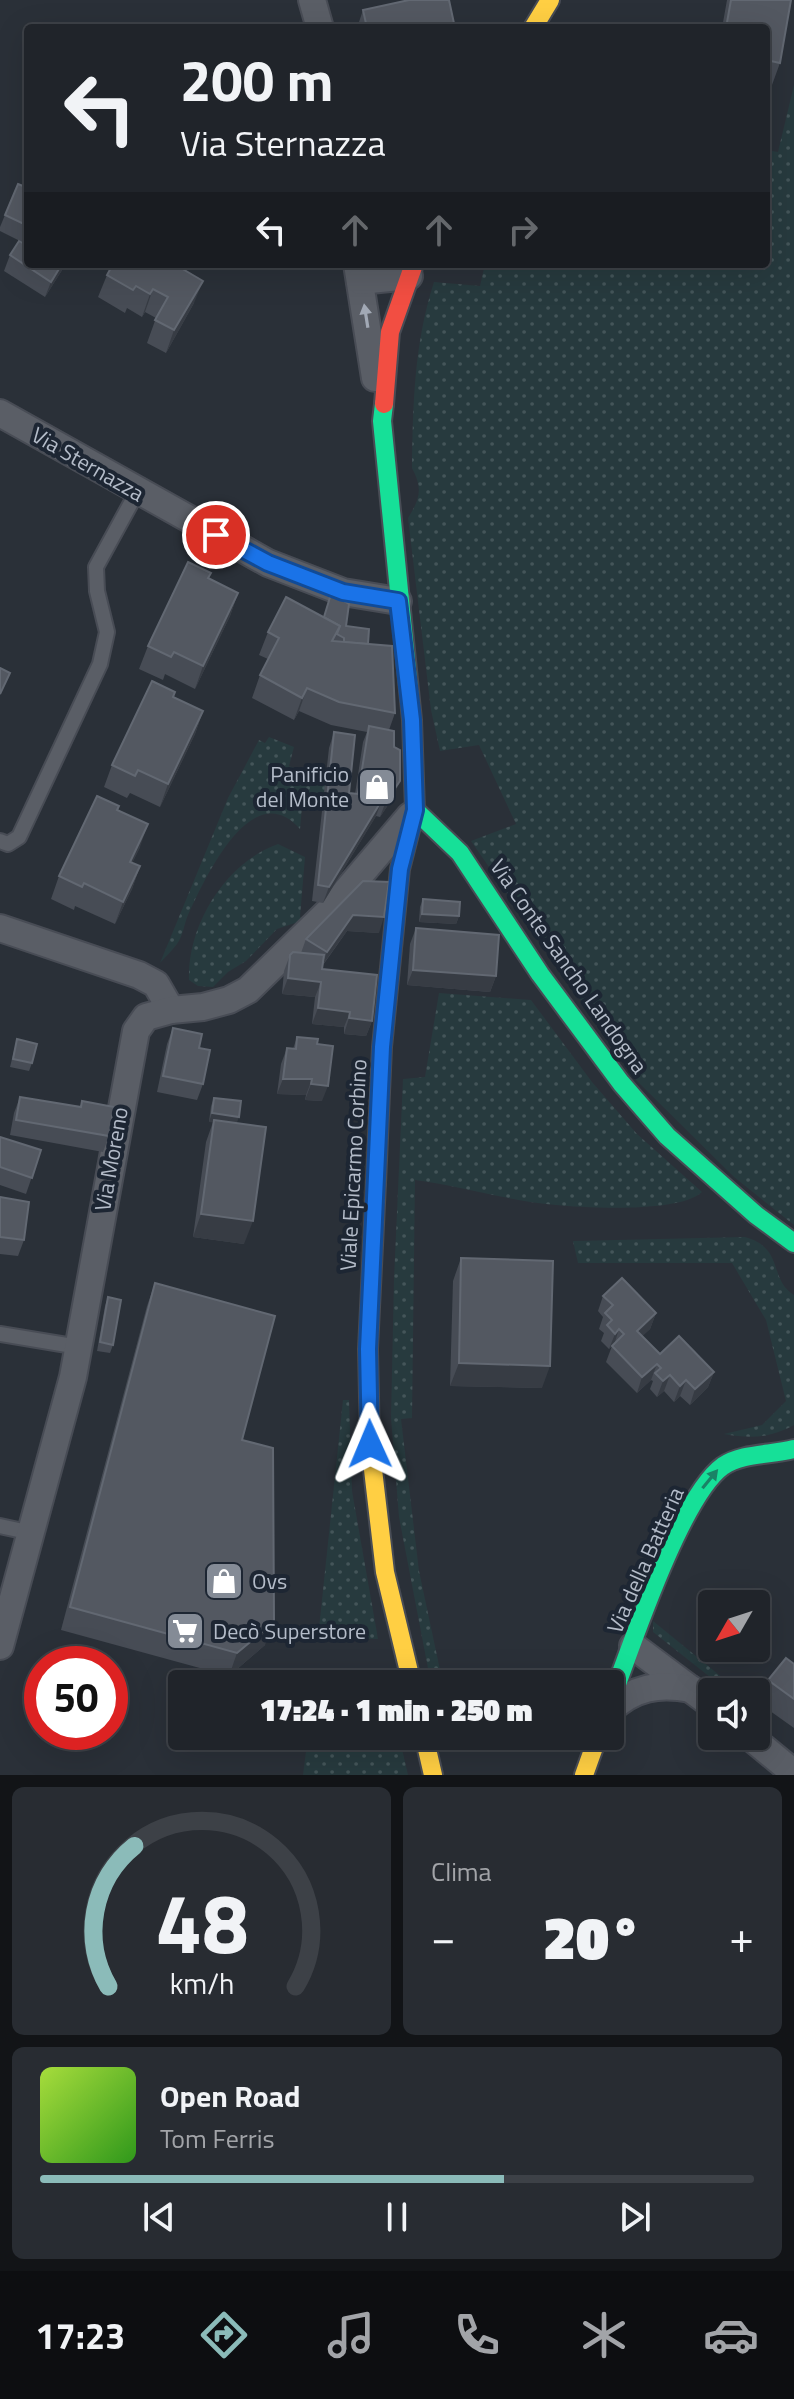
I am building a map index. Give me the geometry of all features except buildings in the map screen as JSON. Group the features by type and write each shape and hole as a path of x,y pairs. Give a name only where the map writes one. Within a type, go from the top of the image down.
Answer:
{"main road":[{"path":"535,24 550,0"},
{"name":"Viale Epicarmo Corbino","path":"409,1670 385,1572 370,1444 368,1349 382,1047 400,869 415,810 412,720 382,421 390,332 411,270"},
{"name":"Via Conte Sancho Landogna","path":"415,810 460,853 547,984 621,1083 667,1136 756,1215 794,1243"},
{"name":"Via della Batteria","path":"623,1670 674,1542 702,1488 720,1467 741,1459 778,1455 794,1449"},
{"path":"427,1750 433,1775"},
{"path":"584,1775 593,1750"}],"street":[{"path":"312,0 319,24"},
{"path":"382,421 359,272 411,270"},
{"name":"Via Sternazza","path":"0,413 268,563 343,592 398,601"},
{"name":"Via Moreno","path":"0,1646 73,1377 136,1031 146,1017 171,1010 203,1007 229,1000 248,990 331,909 415,810"},
{"path":"370,863 400,869"},
{"path":"0,928 139,975 156,984 171,1010"},
{"path":"633,1646 698,1693"},
{"path":"624,1697 646,1687 667,1685 698,1695"},
{"path":"766,1750 794,1773"}],"lane":[{"path":"0,841 8,844 19,837 100,664 107,632 97,591 96,567 137,492"},
{"path":"0,1334 79,1347"},
{"path":"0,1526 32,1533"}],"green space":[{"path":"794,85 794,1225 734,1177 637,1081 471,841 516,824 479,745 440,751 431,710 408,518 419,494 412,468 416,374 422,328 434,282 480,286 484,268 770,268 770,151 778,152"},
{"path":"269,737 294,747 289,766 326,781 324,799 303,797 300,829 282,815 264,814 232,838 206,879 179,941 160,963 228,798 259,740 265,743"},
{"path":"278,844 305,857 300,917 307,919 277,929 246,961 228,972 213,987 198,986 189,980 190,959 195,938 213,898 242,865"},
{"path":"439,993 531,1000 592,1082 637,1134 702,1192 691,1199 654,1206 589,1207 520,1200 415,1180 412,1418 401,1419 419,1571 440,1670 428,1670 399,1517 391,1418 403,1079 425,1077"},
{"path":"745,1237 766,1248 781,1281 794,1295 794,1425 777,1433 752,1437 724,1434 762,1425 786,1401 766,1320 732,1263 578,1263 573,1241"},
{"path":"343,1400 349,1400 352,1491 378,1639 318,1638"},
{"path":"653,1621 698,1658 698,1662 703,1662 723,1678 711,1678 653,1632"},
{"path":"306,1750 402,1750 408,1775 303,1775"}],"traffic: fast":[{"path":"376,1183 382,1047 400,869 415,810 412,720 382,421 384,404"},
{"path":"415,810 460,853 540,974 621,1083 667,1136 756,1215 794,1243"},
{"path":"622,1670 658,1576 690,1509 707,1483 731,1462 748,1456 794,1449"}],"traffic: slow":[{"path":"535,24 550,0"},
{"path":"376,1183 368,1349 370,1444 385,1572 409,1670"},
{"path":"427,1750 433,1775"},
{"path":"584,1775 593,1750"}],"traffic: jam":[{"path":"384,404 390,332 413,268"}],"place":[{"name":"Panificio del Monte","path":"377,787"},
{"name":"Ovs","path":"224,1581"},
{"name":"Decò Superstore","path":"185,1631"}],"route":[{"path":"216,535 268,563 343,592 398,601 412,720 415,810 400,869 382,1047 368,1349 370,1444"}]}
